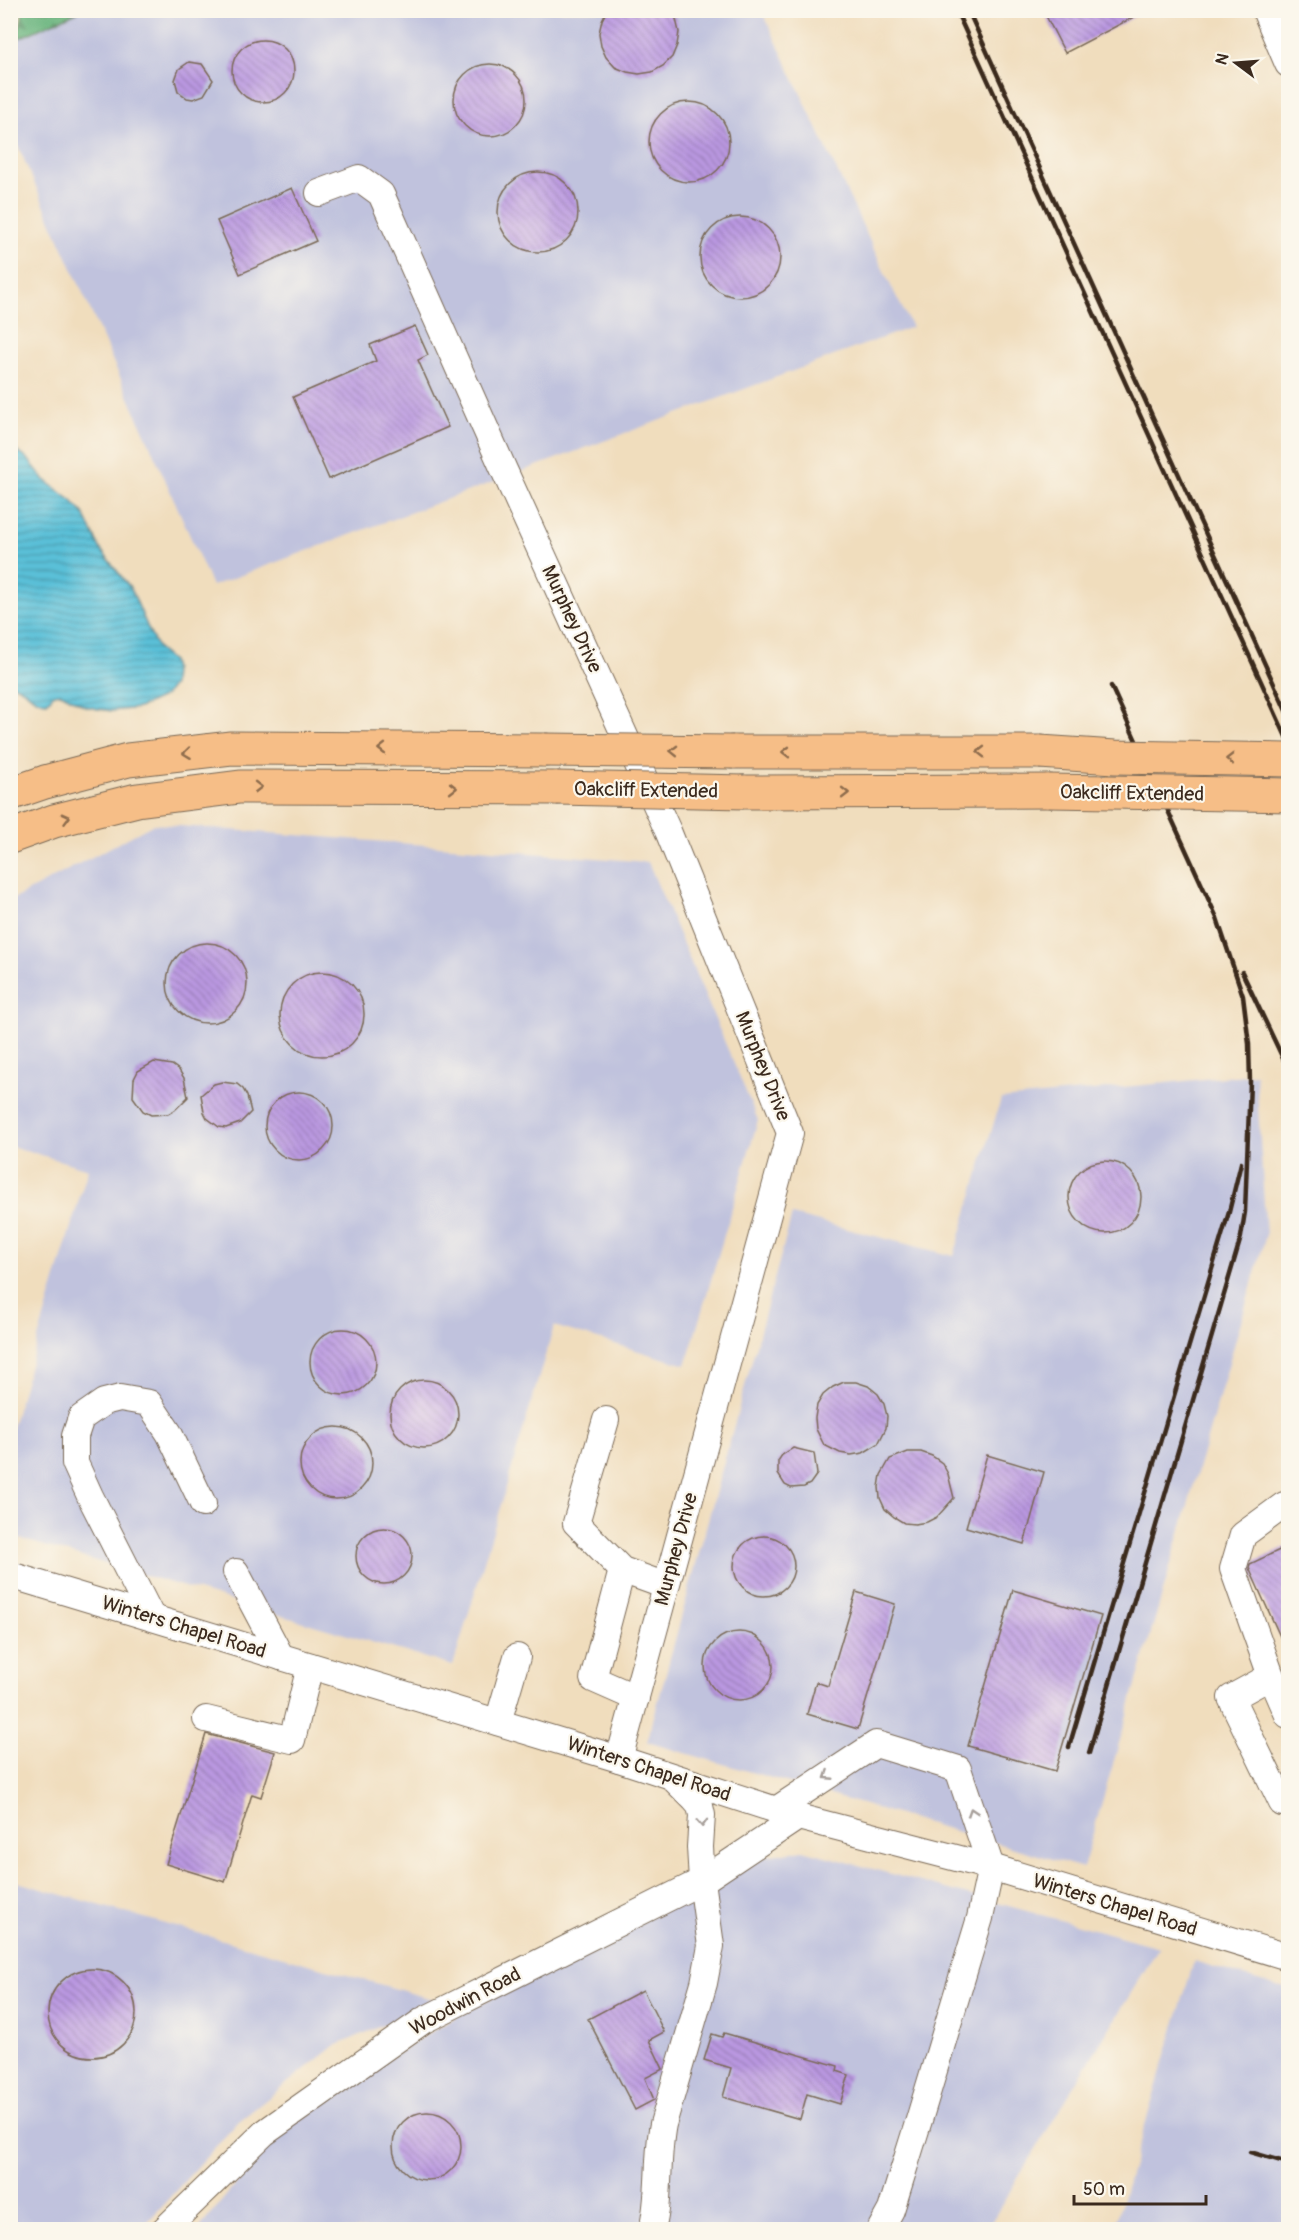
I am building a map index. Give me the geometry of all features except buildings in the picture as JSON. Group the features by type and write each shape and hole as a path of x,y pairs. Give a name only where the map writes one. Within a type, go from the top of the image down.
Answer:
{"main road":[{"name":"Oakcliff Extended","path":"10,794 45,782 128,760 231,748 1040,752 1114,757 1288,760"},
{"name":"Oakcliff Extended","path":"10,837 54,821 137,800 240,787 557,788 744,792 1049,791 1288,795"}],"street":[{"path":"1265,10 1288,64"},
{"name":"Murphey Drive","path":"319,192 359,178 381,194 668,831 790,1133 619,1759"},
{"path":"151,1616 75,1463 75,1436 81,1418 104,1402 120,1398 149,1403 169,1433 203,1504"},
{"path":"606,1419 576,1523 622,1570 666,1586"},
{"path":"1284,1505 1243,1535 1233,1569 1271,1676 1288,1715"},
{"path":"622,1570 593,1679 636,1698"},
{"path":"236,1572 281,1657"},
{"name":"Winters Chapel Road","path":"10,1575 619,1759 787,1814 990,1867 1287,1955"},
{"path":"498,1722 517,1657"},
{"path":"206,1719 292,1740 310,1666"},
{"path":"1271,1676 1231,1698 1281,1803 1288,1802"},
{"name":"Woodwin Road","path":"164,2229 264,2133 424,2020 702,1881 876,1744 958,1769 990,1867"},
{"path":"652,2229 656,2214 659,2146 663,2124 704,1983 711,1946 702,1881 700,1806 672,1776"},
{"path":"880,2229 891,2210 923,2109 980,1918 990,1867"}],"shaded area":[{"path":"79,11 762,11 912,327 212,586 11,130 11,98 17,39"},
{"path":"154,824 648,862 758,1120 686,1365 554,1326 453,1666 11,1536 11,1430 88,1169 11,1146 10,901"},
{"path":"1256,1074 1266,1235 1083,1868 647,1742 792,1215 954,1256 1001,1099"},
{"path":"803,1850 1159,1947 987,2229 198,2230 288,2120 461,2014 766,1856"},
{"path":"10,1880 439,2001 333,2047 239,2121 141,2229 11,2229"},
{"path":"1194,1961 1288,1989 1288,2229 1114,2229"}],"green space":[{"path":"23,10 79,11 17,39"}],"water":[{"path":"11,447 28,459 44,479 72,501 84,514 101,550 131,589 159,650 172,661 173,685 165,696 139,708 112,711 85,706 61,693 54,694 47,702 42,701 11,684"}],"railway":[{"path":"956,10 1288,741"},
{"path":"968,10 1288,715"},
{"path":"1089,1753 1241,1237 1245,1212 1250,1082 1249,1044 1243,996 1217,918 1111,686"},
{"path":"1242,972 1288,1069"},
{"path":"1069,1747 1229,1212 1241,1163"},
{"path":"1250,2152 1288,2163"}]}
